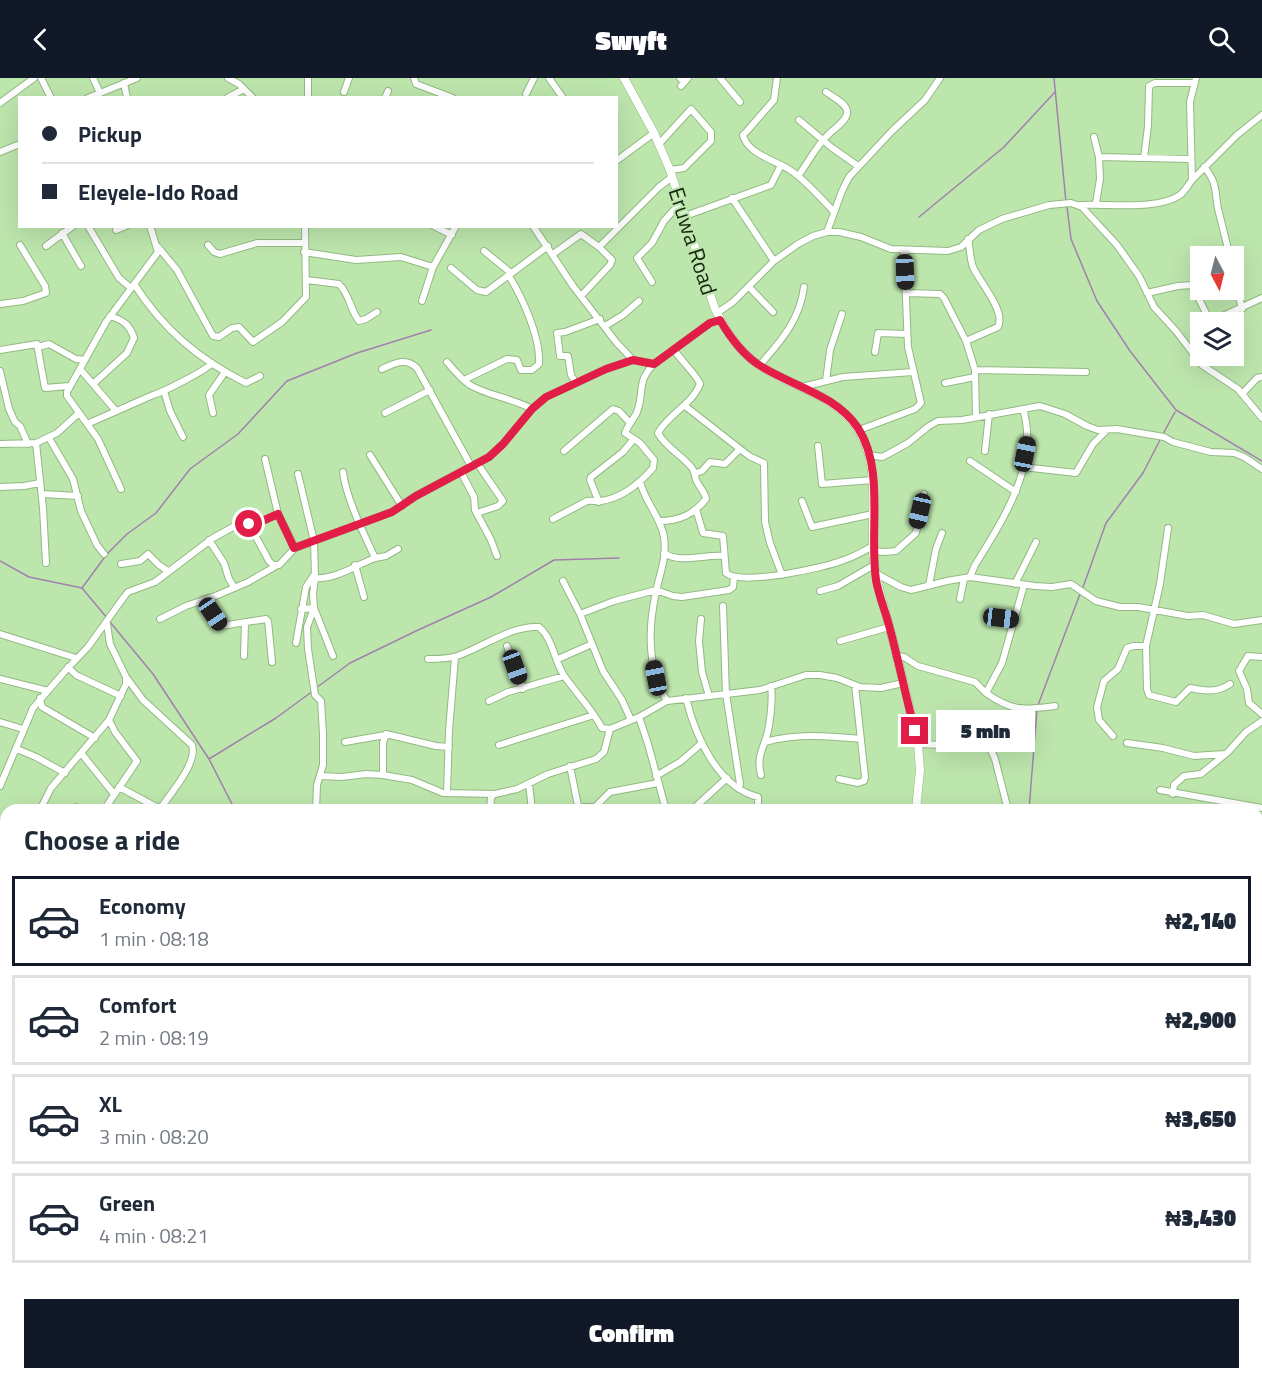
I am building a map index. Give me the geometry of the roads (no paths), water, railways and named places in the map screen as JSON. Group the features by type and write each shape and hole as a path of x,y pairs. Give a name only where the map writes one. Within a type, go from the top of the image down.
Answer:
{"main road":[{"name":"Eruwa Road","path":"627,79 671,173 717,314 739,347 760,366 826,399 840,409 859,430 868,452 873,480 875,569 880,597 890,627 918,744 920,778 917,804"}],"street":[{"path":"0,103 34,78"},
{"path":"41,78 50,96"},
{"path":"93,78 100,93"},
{"path":"228,78 251,96"},
{"path":"308,78 308,96"},
{"path":"344,92 349,78"},
{"path":"414,78 416,84 448,96"},
{"path":"526,94 534,78"},
{"path":"549,78 562,96"},
{"path":"720,78 740,102"},
{"path":"777,78 774,100 747,130 743,138 764,158 798,176 834,213"},
{"path":"827,232 849,177 892,130 926,100 940,78"},
{"path":"93,96 134,79"},
{"path":"1144,158 1149,86 1155,83 1195,81 1190,102 1192,180"},
{"path":"124,83 127,96"},
{"path":"231,96 244,89"},
{"path":"798,176 823,140 847,114 847,109 843,104 826,92"},
{"path":"599,247 671,173 684,168 711,141 711,132 691,110 659,144"},
{"path":"553,519 587,501 599,502 625,493 640,481 655,463 647,451 625,433 640,401 644,376 654,364 710,323 774,261 798,244 827,232 850,234 891,249 904,251 957,249 985,226 1034,208 1066,203 1079,205 1162,202 1180,195 1204,167 1262,115"},
{"path":"799,120 858,166"},
{"path":"618,156 654,133"},
{"path":"1094,137 1099,157 1100,179 1096,203"},
{"path":"0,152 18,146"},
{"path":"1099,157 1190,159"},
{"path":"685,216 771,185 781,165"},
{"path":"1204,167 1213,177 1217,190 1218,211 1227,246"},
{"path":"732,198 774,261"},
{"path":"652,282 638,258 652,243 664,221 681,202"},
{"path":"1079,205 1117,245 1136,270 1158,312 1202,365 1225,379 1242,394 1262,418"},
{"path":"46,246 70,228"},
{"path":"89,228 119,278 132,286 166,327 212,363 246,383 260,376"},
{"path":"116,230 121,228"},
{"path":"121,489 98,439 67,396 69,386 110,316 158,252 151,228"},
{"path":"157,246 177,270 213,336 216,338 236,327 241,328 250,341 255,341 267,330 282,322 305,299 307,294 305,228"},
{"path":"438,228 452,235"},
{"path":"422,301 433,267 455,228"},
{"path":"535,228 581,296 616,342 633,360"},
{"path":"62,233 81,266"},
{"path":"553,254 579,234 599,247 612,262 581,296"},
{"path":"966,341 998,327 1000,321 993,302 973,267 968,239"},
{"path":"208,245 214,252 220,254 257,243 304,243"},
{"path":"0,304 23,301 46,293 45,286 20,245"},
{"path":"451,268 482,292 491,290 548,246"},
{"path":"464,380 507,359 517,360 521,370 532,370 539,364 531,323 519,292 510,274 484,251"},
{"path":"859,430 918,408 921,404 907,334 904,251"},
{"path":"304,252 356,260 401,257 433,267"},
{"path":"306,280 339,284 359,321 377,312"},
{"path":"1147,293 1192,285 1210,321 1262,299"},
{"path":"749,287 773,312"},
{"path":"760,366 787,335 804,287"},
{"path":"906,292 943,295 966,341 975,374 976,416"},
{"path":"1240,300 1242,309"},
{"path":"605,326 623,315 639,301"},
{"path":"710,323 717,314"},
{"path":"826,381 830,350 842,314"},
{"path":"93,384 127,353 134,338 132,328 122,320 110,316"},
{"path":"576,383 568,356 560,356 557,333 600,319"},
{"path":"875,352 880,332 907,334"},
{"path":"0,350 49,344 76,358 85,360"},
{"path":"38,346 44,387 48,389 69,386"},
{"path":"658,521 686,517 706,499 697,483 696,473 675,454 658,433 675,413 685,406 699,387 700,381 674,350"},
{"path":"160,619 186,606 248,582 276,566 294,548 392,512 416,496 489,457 532,409 546,397 633,360 654,364"},
{"path":"382,369 397,362 410,363 423,377 474,465 503,501 498,506 477,513"},
{"path":"447,362 464,380 481,390 519,402 532,409"},
{"path":"87,424 164,392 189,376 207,370 212,363"},
{"path":"80,369 116,411"},
{"path":"0,371 9,409 28,444"},
{"path":"213,413 209,395 225,372"},
{"path":"801,387 849,376 913,372"},
{"path":"945,383 975,374 1086,372"},
{"path":"1242,394 1257,378 1262,377"},
{"path":"385,413 430,390"},
{"path":"164,392 170,411 183,437"},
{"path":"685,406 740,449 765,464 765,522 782,574"},
{"path":"868,452 882,457 905,445 935,422 968,419 1040,406 1065,414 1086,426 1106,431 1117,429 1164,437 1173,442 1211,452 1234,453 1262,469"},
{"path":"960,600 967,578 1016,492 1028,438 1023,409"},
{"path":"564,451 613,410 619,411 630,423"},
{"path":"0,444 16,442 28,444 49,438 79,413"},
{"path":"985,451 989,414"},
{"path":"1023,467 1076,473 1092,444 1106,431"},
{"path":"49,438 73,479 85,520 104,554"},
{"path":"599,502 590,480 591,477 623,452 633,440"},
{"path":"36,443 46,563"},
{"path":"818,446 822,484 873,480"},
{"path":"696,473 702,471 710,462 724,464 740,449"},
{"path":"370,455 402,506"},
{"path":"265,459 278,514 294,548"},
{"path":"970,461 1016,492"},
{"path":"343,472 344,482 375,558"},
{"path":"461,472 474,497 477,513 497,556"},
{"path":"298,474 314,541 314,608 333,656"},
{"path":"640,481 663,533 663,571 656,590 650,637 656,678 667,700"},
{"path":"0,486 40,483"},
{"path":"42,494 78,496"},
{"path":"696,509 703,532 723,536 726,573 734,577 757,578 846,560 873,548 896,551 916,533 924,494"},
{"path":"802,501 812,527 873,514"},
{"path":"251,526 278,514"},
{"path":"663,533 670,521"},
{"path":"0,786 33,708 88,647 128,592 155,582 209,540 243,522 251,526 269,561 276,566"},
{"path":"1168,528 1160,584 1146,646 1146,689 1149,695 1176,702 1185,690 1190,688 1208,691 1221,690 1230,684"},
{"path":"929,585 936,549 942,533"},
{"path":"209,540 224,563 234,587"},
{"path":"1015,584 1036,542"},
{"path":"315,576 323,579 355,565 386,556 398,549"},
{"path":"664,553 675,558 724,556"},
{"path":"121,564 140,561 148,554 168,571"},
{"path":"355,565 364,597"},
{"path":"820,591 838,586 875,569 907,590 967,578 1052,587 1071,584 1087,596 1120,607 1138,607 1188,616 1203,615 1234,624 1262,620"},
{"path":"296,643 306,587 315,576"},
{"path":"580,614 614,601 656,590 682,597 729,590 733,587 734,577"},
{"path":"563,581 580,614 603,671 622,700 631,720"},
{"path":"986,693 1002,663 1024,585"},
{"path":"213,597 209,604 221,626 268,621 272,662"},
{"path":"723,606 726,694 739,789"},
{"path":"301,609 314,608"},
{"path":"314,608 308,627 308,649 315,695 321,701 323,734 323,765 317,785 316,804"},
{"path":"988,620 1001,618 1015,620"},
{"path":"701,619 699,641 702,672 708,696"},
{"path":"107,622 110,644 126,677 143,700 192,745 194,751 193,757 163,804"},
{"path":"244,656 245,622"},
{"path":"428,660 455,657 502,635 536,626 541,628 546,635 564,676 579,693 602,728 610,729 639,717 667,700 760,690 794,678 816,675 837,678 860,687 881,688 903,683"},
{"path":"840,641 890,627"},
{"path":"0,634 76,658"},
{"path":"558,659 592,644"},
{"path":"507,646 523,688"},
{"path":"1113,736 1099,720 1097,714 1104,681 1118,669 1127,648 1146,646"},
{"path":"896,656 904,657 918,666 975,682 1004,706 1027,710 1055,706"},
{"path":"447,793 455,657"},
{"path":"1262,657 1246,657 1239,671 1247,689 1249,703 1262,714"},
{"path":"68,667 76,675 121,696"},
{"path":"489,701 508,692 564,676"},
{"path":"43,804 51,788 109,720 126,684 126,677"},
{"path":"0,679 48,691"},
{"path":"839,779 858,783 864,781 855,685"},
{"path":"761,775 759,755 765,742 773,699 771,686"},
{"path":"40,698 42,707 95,738"},
{"path":"687,698 691,719 702,743 727,778 739,789 758,797 758,804"},
{"path":"499,745 594,715"},
{"path":"639,717 664,804"},
{"path":"108,804 137,761 115,732 109,720"},
{"path":"1173,794 1174,785 1184,776 1200,774 1225,754 1246,732 1262,721"},
{"path":"0,722 23,729"},
{"path":"321,776 383,775 412,780 447,793 495,794 517,789 548,774 596,759 601,756 610,729"},
{"path":"383,775 385,735"},
{"path":"345,742 385,735 449,747"},
{"path":"765,742 778,738 803,736 861,739"},
{"path":"918,744 944,745 985,738 995,759 1006,804"},
{"path":"599,804 610,792 657,780 702,743"},
{"path":"1127,743 1163,748 1194,756 1225,754"},
{"path":"17,749 66,773"},
{"path":"81,753 114,794"},
{"path":"570,766 578,804"},
{"path":"700,804 727,778"},
{"path":"529,784 531,804"},
{"path":"119,787 151,804"},
{"path":"1160,790 1237,804"},
{"path":"490,804 491,798 495,794"}],"waterway":[{"path":"1054,78 1066,202"},
{"path":"919,217 1004,147 1055,92"},
{"path":"1067,207 1071,239 1097,301 1130,351 1176,410 1262,461"},
{"path":"107,554 127,534 156,513 190,469 238,434 287,381 357,353 431,330"},
{"path":"1163,434 1175,412"},
{"path":"1082,590 1106,523 1143,473 1161,438"},
{"path":"82,588 104,558"},
{"path":"316,688 350,663 491,597 554,560 619,558"},
{"path":"0,561 29,577 82,588 107,618"},
{"path":"1038,705 1080,594"},
{"path":"110,622 153,674 209,759 232,804"},
{"path":"209,759 276,718 313,691"},
{"path":"1029,804 1037,709"}]}
